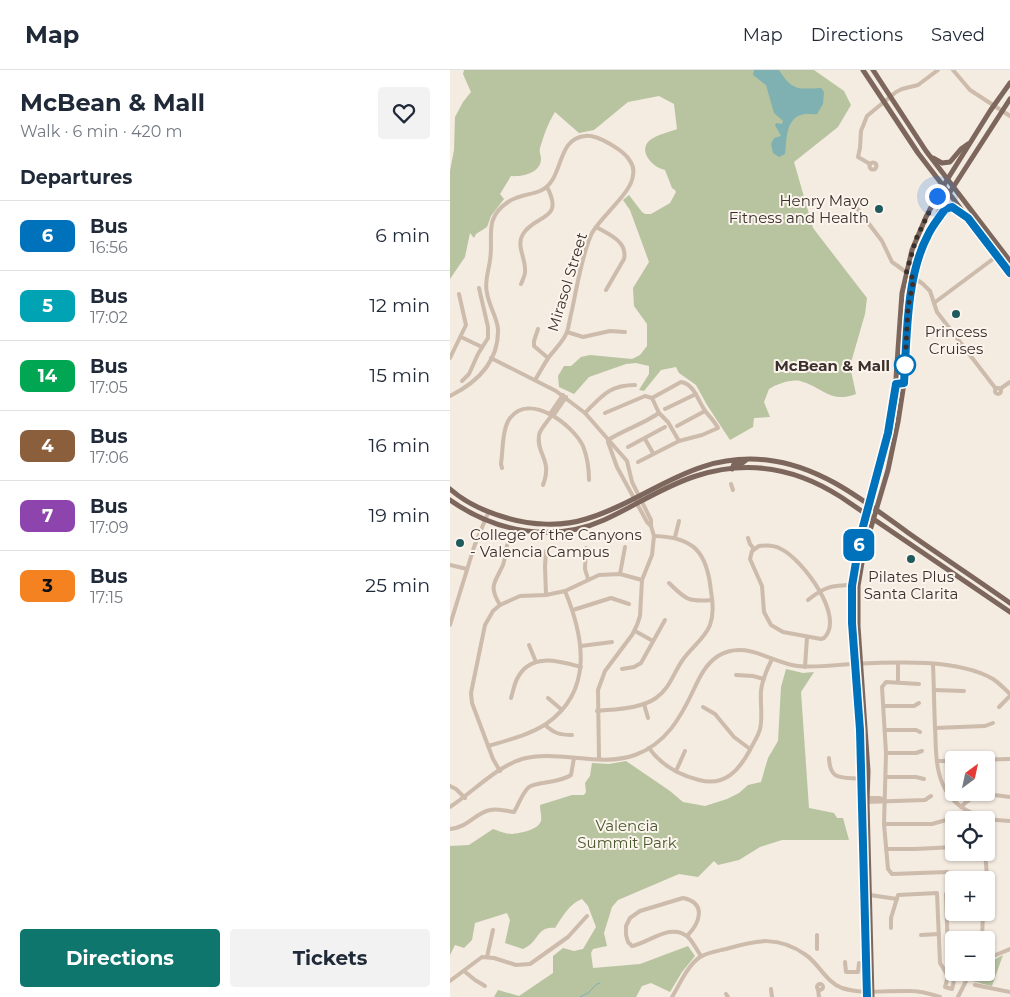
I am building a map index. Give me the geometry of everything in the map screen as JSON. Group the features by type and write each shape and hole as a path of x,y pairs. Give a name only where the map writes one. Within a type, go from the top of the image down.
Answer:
{"main road":[{"path":"863,70 918,153 1010,273"},
{"path":"873,70 926,150 1010,262"},
{"path":"870,994 863,896 864,800 867,752 859,664 852,623 852,586 857,553 878,476 892,412 901,304 906,274 921,228 943,186 1010,83"},
{"path":"870,994 870,895 861,779 858,616 860,568 888,470 898,422 904,383 908,307 914,278 928,235 949,193 1010,99"},
{"path":"926,150 939,162 947,163 953,160 961,149 970,142"},
{"path":"928,235 947,208 955,208 960,214 968,218"},
{"path":"977,230 997,251 1003,252"},
{"path":"997,256 1001,257 1010,267"},
{"path":"732,469 734,464 741,464 746,460"},
{"path":"450,489 488,513 540,524 564,523 585,520 673,477 699,467 746,460 766,460 786,464 811,471 833,482 1010,603"},
{"path":"450,500 485,520 504,527 524,531 557,532 587,527 696,476 732,469 770,469 791,472 817,482 867,513 1010,612"},
{"path":"863,882 870,895"},
{"path":"863,896 868,900 871,920"}],"street":[{"path":"870,164 858,158 861,131 867,116 891,96 902,89 918,85 938,70"},
{"path":"953,70 970,90 1010,116"},
{"name":"Mirasol Street","path":"535,380 567,332 588,245 596,227 628,190 634,173 630,160 625,154 598,138 586,136 573,140 564,149 557,174 547,187"},
{"path":"450,396 467,387 484,373 497,341 498,329 486,285 491,257 490,233 494,218 497,212 508,202 547,187 553,200 551,211 543,219 528,228 521,237 521,247 526,269 521,284"},
{"path":"853,203 882,242 892,262 930,291 937,312 998,389 1010,382"},
{"path":"596,227 621,243 625,254 606,290"},
{"path":"934,303 997,256"},
{"path":"462,381 469,374 486,342 488,332 479,288"},
{"path":"450,358 466,325 460,294"},
{"path":"483,305 490,302"},
{"path":"538,328 534,346 548,358"},
{"path":"567,332 583,337 610,331 625,332"},
{"path":"461,337 482,348"},
{"path":"491,358 564,396 585,413 629,464 632,482 654,536 652,555 642,580 640,616 635,631 610,663 600,682 597,698 599,759"},
{"path":"604,413 644,396 652,398 681,382 692,388 705,411 718,428 702,435 679,441 652,453 638,462"},
{"path":"585,413 609,389 618,386 635,385"},
{"path":"665,409 696,394"},
{"path":"543,485 547,475 547,468 540,448 539,434 564,396"},
{"path":"652,398 659,413 668,422 679,441"},
{"path":"502,468 506,428 510,418 520,410 532,408 551,415 564,424 583,446 589,469 589,480"},
{"path":"677,426 705,411"},
{"path":"608,440 624,430 648,421 659,413"},
{"path":"628,448 665,427"},
{"path":"645,439 652,453"},
{"path":"608,440 617,467 637,496"},
{"path":"731,484 733,490"},
{"path":"450,625 452,608 488,513"},
{"path":"675,537 679,521"},
{"path":"597,711 634,707 654,699 667,688 682,660 706,633 712,618 709,573 702,555 689,543 675,537 654,536"},
{"path":"748,538 754,549"},
{"path":"500,604 494,594 494,583 504,561 507,545"},
{"path":"759,546 784,550 802,565 819,590 829,610 829,630 824,638 783,632 775,628 766,616 762,586 750,559 752,552 759,546"},
{"path":"620,574 625,547"},
{"path":"586,548 585,569 588,579"},
{"path":"546,551 544,566 546,595"},
{"path":"450,565 467,569"},
{"path":"500,771 488,746 472,703 471,693 485,626 493,611 500,604 520,596 546,595 565,591 588,579 605,574 620,574 642,580"},
{"path":"670,583 682,596 691,601 712,600"},
{"path":"808,600 819,590 835,585 852,586"},
{"path":"488,746 527,733 545,724 562,710 574,693 581,667 581,646 573,610 565,591"},
{"path":"573,610 610,598 629,604"},
{"path":"622,668 634,667 641,663 665,620"},
{"path":"635,631 653,642"},
{"path":"805,667 807,636"},
{"path":"581,646 612,642"},
{"path":"530,645 536,662"},
{"path":"450,807 511,763 533,757 619,759 635,755 649,748 660,741 676,724 707,665 729,651 755,652 786,664 805,667 898,663 953,666 976,671 993,679 1010,695 999,707"},
{"path":"649,748 660,762 693,779 704,782 722,780 737,770 759,730 761,690 772,659"},
{"path":"511,698 521,673 528,666 536,662 555,660 581,667"},
{"path":"898,663 898,682"},
{"path":"933,665 939,774 946,790 961,807 968,811"},
{"path":"736,675 764,679"},
{"path":"919,684 898,682 886,682 884,684 886,730 884,824 888,869 892,874 945,872"},
{"path":"934,690 964,690"},
{"path":"548,698 562,710"},
{"path":"644,704 648,718"},
{"path":"884,706 914,706 919,704"},
{"path":"703,707 715,714 734,737 750,749"},
{"path":"935,728 985,726 993,723"},
{"path":"545,724 559,735 572,735"},
{"path":"886,730 916,730 920,732"},
{"path":"676,771 686,751"},
{"path":"886,753 916,753 922,751"},
{"path":"450,829 467,824 490,810 514,812 530,786 552,783 571,775 574,758"},
{"path":"829,758 830,769 833,775 861,779"},
{"path":"995,759 1009,759"},
{"path":"937,762 945,762"},
{"path":"886,777 916,777 924,779"},
{"path":"450,786 465,798"},
{"path":"961,807 970,798 978,795 1010,797"},
{"path":"864,800 880,802 885,800 925,800 932,796"},
{"path":"884,824 932,824 945,820"},
{"path":"995,820 1010,821"},
{"path":"886,849 945,847"},
{"path":"891,928 898,895 937,894 940,963 945,971"},
{"path":"870,895 897,899"},
{"path":"687,936 700,917 697,906 688,899 683,898 635,914 628,920 625,929 628,942 632,946 671,932 677,932 687,936 701,956"},
{"path":"450,982 477,960 487,957 516,965 530,964 568,937 587,916"},
{"path":"487,957 493,930"},
{"path":"921,935 939,934"},
{"path":"817,935 817,949"},
{"path":"672,997 688,970 701,956 752,942 780,942 808,956 828,978 841,987 870,994 912,991 940,997"},
{"path":"995,954 1010,949"},
{"path":"845,962 846,972 858,972 859,963"},
{"path":"464,971 486,986"},
{"path":"819,996 821,987 828,978"},
{"path":"958,997 966,981"},
{"path":"975,985 1010,992"},
{"path":"771,989 772,997"}],"green space":[{"path":"464,70 814,70 844,91 851,105 838,127 794,162 813,228 867,298 865,314 850,366 856,394 847,397 833,396 800,381 780,384 769,389 764,402 770,417 754,418 753,427 730,440 696,385 679,373 676,367 661,370 644,391 639,390 649,374 649,366 636,363 626,364 589,377 574,394 559,387 558,376 564,366 571,366 581,357 590,355 632,359 640,355 647,346 647,324 634,306 633,288 649,262 630,210 623,200 629,195 642,212 651,214 670,203 676,192 672,188 665,170 652,163 645,149 646,144 650,140 677,129 674,104 659,96 628,102 594,130 579,133 555,112 546,129 540,148 541,159 538,168 525,175 511,176 500,194 504,199 491,216 487,227 476,234 474,238 470,233 465,257 450,279 450,171 454,150 455,117 471,92 463,74"},
{"name":"Valencia Summit Park","path":"786,669 803,673 814,672 801,692 809,808 834,813 837,818 843,818 849,840 782,840 760,847 739,860 718,865 714,861 698,877 679,874 618,900 612,907 604,933 607,946 593,949 591,953 593,968 640,964 688,946 695,956 682,972 670,992 651,983 642,986 636,997 494,997 498,990 519,996 553,973 553,956 563,948 574,951 583,949 596,927 588,906 582,899 570,907 555,928 544,929 523,949 505,943 510,920 507,913 475,923 472,940 464,948 455,945 450,955 450,846 469,845 493,829 512,834 533,829 541,821 540,805 572,795 584,795 586,792 585,783 590,776 592,763 609,764 626,761 683,802 705,806 727,799 739,793 748,785 761,782 768,758 778,741 781,687"},
{"path":"1003,955 995,978 995,959"},
{"path":"970,981 994,981 992,986"}],"water":[{"path":"754,70 779,70 788,82 796,87 821,88 824,92 823,104 817,114 803,114 792,121 789,126 785,154 779,157 773,153 771,144 774,138 781,136 775,125 776,123 782,124 783,121 774,113 766,85 753,75"}],"waterway":[{"path":"580,997 600,983"}],"bus line":[{"name":"6","path":"867,997 861,828 860,730 851,601 857,553 888,433 896,384 904,383 908,307 912,285 928,235 945,209 949,207 955,208 960,214 968,218 1010,273"}],"place":[{"name":"Henry Mayo Fitness and Health","path":"879,209"},
{"name":"Princess Cruises","path":"956,314"},
{"name":"McBean & Mall","path":"905,365"},
{"name":"College of the Canyons - Valencia Campus","path":"460,543"},
{"name":"Pilates Plus Santa Clarita","path":"911,559"}],"route":[{"path":"905,365 908,307 914,278 906,274 916,239 937,196"}]}
